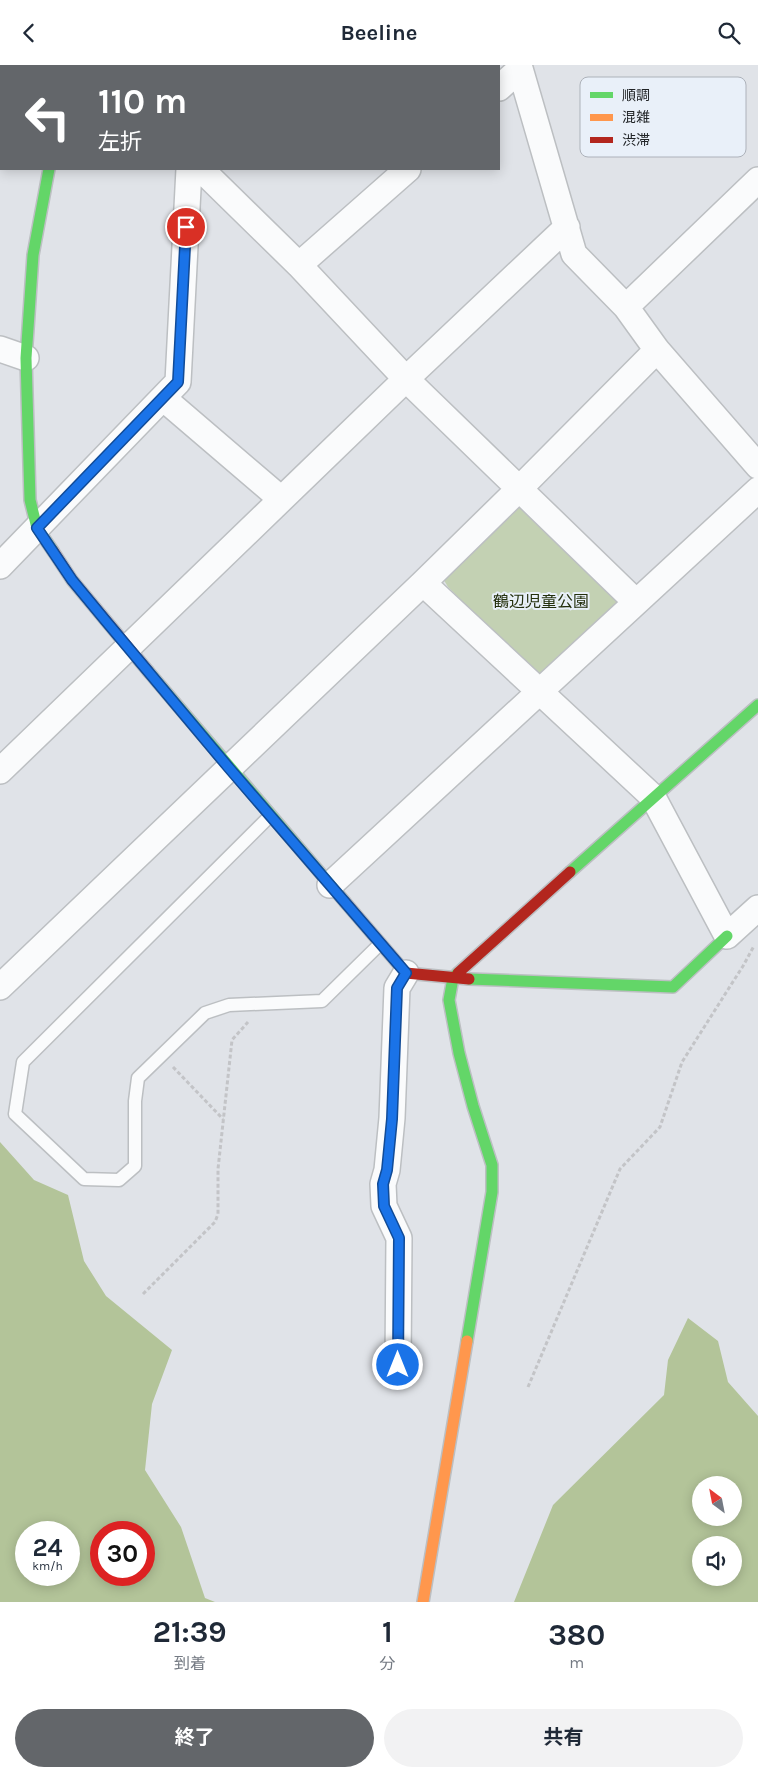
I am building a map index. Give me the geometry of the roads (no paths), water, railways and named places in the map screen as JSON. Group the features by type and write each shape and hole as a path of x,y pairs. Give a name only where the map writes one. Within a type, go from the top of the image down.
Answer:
{"street":[{"path":"500,87 520,67 574,254 626,307 657,350 758,466"},
{"path":"49,170 33,255 26,358 30,500 37,528 72,580 229,768 406,973 452,978 673,987 758,908"},
{"path":"0,566 178,382 189,170"},
{"path":"203,170 299,265 406,379 636,602"},
{"path":"299,265 407,170"},
{"path":"626,307 758,180"},
{"path":"0,771 406,379 567,227"},
{"path":"0,349 26,358"},
{"path":"0,987 423,583 657,350"},
{"path":"163,398 281,499"},
{"path":"330,885 758,490"},
{"path":"423,583 653,797 727,936"},
{"path":"423,1602 492,1192 492,1165 464,1071 449,1000 452,978 758,705"},
{"path":"398,1365 399,1238 384,1206 383,1184 387,1170 392,1119 397,988 406,973"}],"lane":[{"path":"270,816 23,1062 15,1114 84,1179 119,1180 135,1166 135,1101 138,1079 206,1013 229,1005 322,1001 380,944"}],"park label":[{"name":"鶴辺児童公園","path":"541,601"}]}
